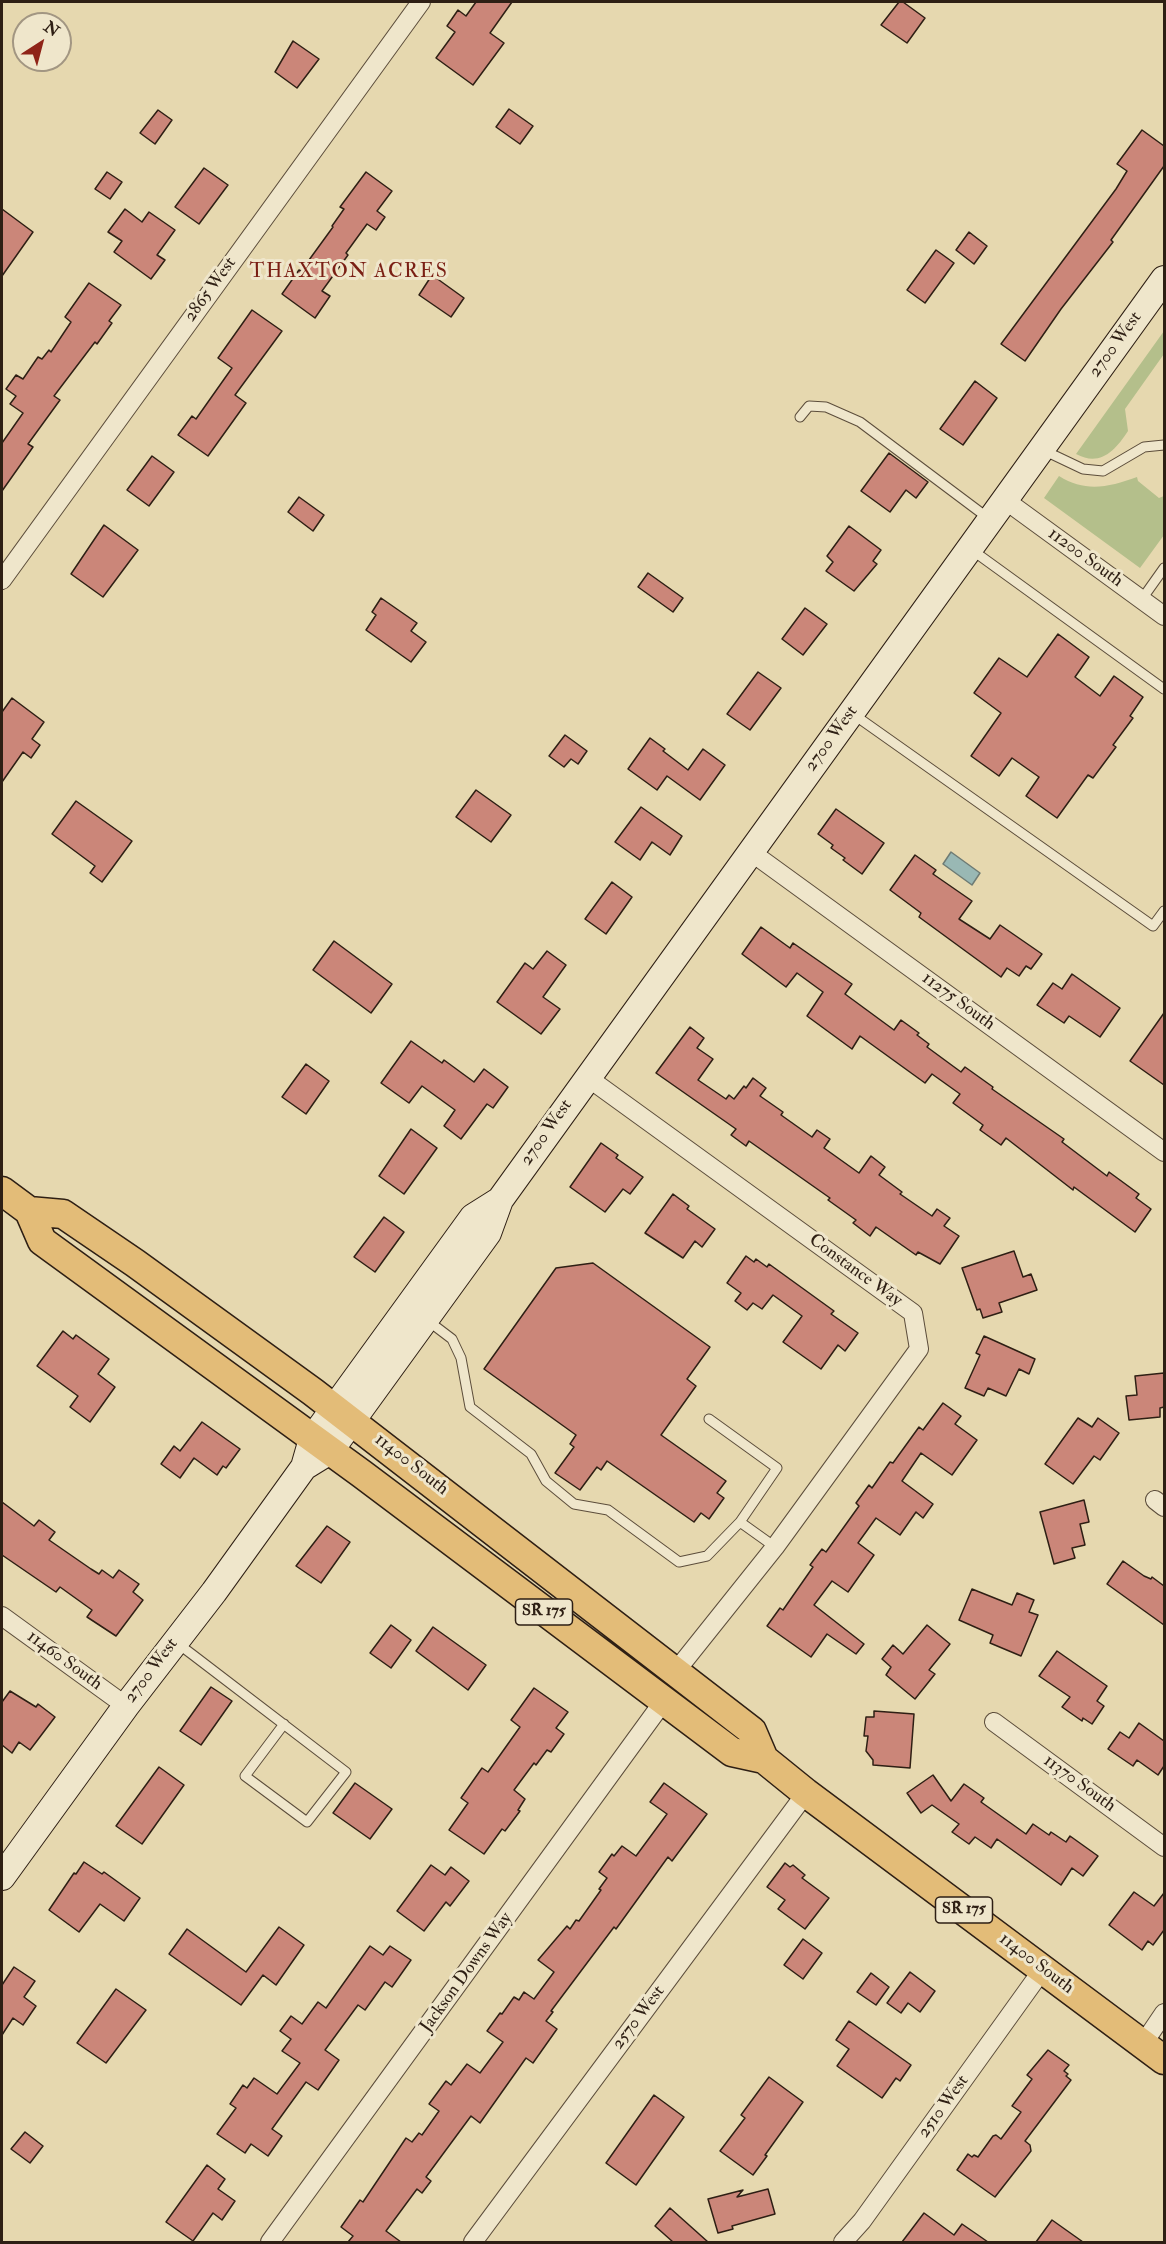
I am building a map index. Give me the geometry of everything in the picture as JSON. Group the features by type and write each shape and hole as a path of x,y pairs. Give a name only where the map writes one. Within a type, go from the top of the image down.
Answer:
{"main road":[{"name":"2700 West","path":"344,1414 425,1319 488,1233 500,1200 587,1077 1164,279"},
{"path":"2,1191 29,1211"},
{"name":"2700 West","path":"2,1877 126,1706 214,1592 344,1414 473,1217 500,1200"},
{"name":"11400 South","path":"764,1759 752,1731 344,1414 135,1263 63,1214 29,1211 42,1241 321,1445 732,1752 764,1759 806,1793 1154,2052"}],"street":[{"name":"2865 West","path":"2,580 421,2"},
{"name":"11200 South","path":"998,510 1142,599 1164,616"},
{"name":"11275 South","path":"751,852 1164,1152"},
{"name":"Constance Way","path":"587,1077 913,1313 919,1349 775,1547 676,1671"},
{"name":"11460 South","path":"2,1616 126,1706"},
{"name":"Jackson Downs Way","path":"270,2242 663,1702"},
{"name":"11370 South","path":"994,1722 1164,1847"},
{"name":"2570 West","path":"472,2242 806,1793"},
{"name":"2510 West","path":"843,2242 861,2221 1043,1969"},
{"path":"1154,2052 1164,2013"}],"lane":[{"path":"800,417 809,406 826,407 860,422 998,510"},
{"path":"1041,449 1083,469 1103,471 1144,447 1164,445"},
{"path":"969,548 1164,689"},
{"path":"1142,599 1164,568"},
{"path":"851,713 1153,926 1164,911"},
{"path":"425,1319 452,1339 461,1358 470,1407 531,1454 546,1481 574,1504 608,1510 680,1562 707,1556 740,1522 777,1468 709,1419"},
{"path":"740,1522 775,1547"},
{"path":"175,1641 284,1724 346,1772 307,1822 245,1776 284,1724"}],"green space":[{"path":"1164,331 1164,354 1125,409 1128,431 1118,445 1100,458 1085,458 1076,454"},
{"path":"1059,476 1079,485 1098,487 1137,477 1138,481 1159,498 1164,496 1164,535 1140,568 1044,498"}],"water":[{"path":"951,852 980,873 972,885 943,864"}],"building":[{"path":"476,2 512,2 490,33 504,43 473,85 436,58 455,32 447,26 458,10 466,16"},
{"path":"899,2 903,2 925,18 907,43 881,25"},
{"path":"293,41 319,59 297,88 275,72"},
{"path":"509,109 533,126 520,144 496,127"},
{"path":"158,110 172,120 155,144 140,133"},
{"path":"1142,130 1164,146 1164,166 1111,240 1113,242 1061,309 1025,361 1001,344 1116,189 1127,171 1117,164"},
{"path":"204,168 228,185 199,224 175,207"},
{"path":"107,172 122,182 110,199 95,189"},
{"path":"366,172 392,191 377,211 385,217 376,230 367,224 346,253 348,255 322,291 330,296 315,318 282,294 333,227 344,209 340,207"},
{"path":"2,209 33,232 2,276"},
{"path":"125,209 142,222 149,212 175,230 157,255 165,260 151,279 114,252 122,241 108,232"},
{"path":"969,232 987,246 974,264 956,250"},
{"path":"936,250 954,263 925,303 907,290"},
{"path":"432,275 464,298 451,317 419,295"},
{"path":"89,283 121,305 109,321 112,323 97,344 95,342 54,396 60,400 28,444 33,447 2,491 2,443 23,413 10,404 16,396 6,389 16,375 23,379 38,357 42,359 49,350 51,352 71,322 65,317"},
{"path":"252,310 282,331 235,395 246,403 208,456 178,435 192,416 196,419 232,368 218,358"},
{"path":"975,381 997,398 963,445 940,429"},
{"path":"889,453 928,482 916,498 906,490 890,512 861,491"},
{"path":"152,456 174,472 149,506 127,490"},
{"path":"299,497 324,515 313,531 288,512"},
{"path":"104,525 138,550 103,597 71,574"},
{"path":"849,526 881,550 873,561 877,564 854,591 826,571 833,562 827,556"},
{"path":"648,573 683,598 673,612 638,587"},
{"path":"381,598 417,623 411,631 426,642 411,662 366,630 376,615 372,612"},
{"path":"805,608 827,624 803,655 782,639"},
{"path":"1058,634 1089,657 1075,677 1100,696 1114,676 1143,697 1130,716 1133,718 1113,745 1116,747 1093,778 1088,775 1057,818 1026,796 1039,777 1012,758 999,776 971,756 1001,713 974,693 999,658 1027,677"},
{"path":"758,672 781,688 750,730 727,714"},
{"path":"12,698 44,722 32,739 40,745 31,758 23,752 2,782 2,712"},
{"path":"565,735 587,751 578,764 571,759 564,767 549,756"},
{"path":"650,738 688,770 703,749 725,765 700,800 667,776 657,790 628,769"},
{"path":"476,790 511,815 491,842 456,817"},
{"path":"76,801 132,841 102,882 90,873 95,866 52,834"},
{"path":"641,807 682,836 670,855 652,842 640,860 615,842"},
{"path":"836,809 884,843 862,874 843,860 845,858 831,848 833,845 818,834"},
{"path":"915,855 936,870 933,874 972,901 959,919 990,939 1000,925 1042,954 1031,969 1026,966 1019,976 1007,968 1001,977 919,917 921,913 890,890"},
{"path":"612,882 632,897 606,934 585,919"},
{"path":"761,927 790,948 793,943 852,984 845,994 894,1030 901,1020 919,1033 917,1035 929,1044 927,1047 961,1072 965,1067 993,1087 992,1089 1064,1139 1062,1142 1107,1176 1109,1172 1139,1194 1136,1198 1151,1209 1135,1232 1074,1187 1073,1190 1006,1138 1001,1145 980,1130 983,1125 953,1103 960,1094 932,1074 925,1083 860,1036 852,1049 807,1016 823,992 797,973 786,987 742,954"},
{"path":"334,941 392,984 371,1013 313,970"},
{"path":"547,951 566,965 543,997 560,1009 541,1034 497,1002 525,963 533,969"},
{"path":"1072,974 1120,1008 1100,1037 1069,1016 1064,1023 1037,1005 1053,983 1062,989"},
{"path":"1164,1013 1164,1085 1130,1061"},
{"path":"690,1027 704,1038 697,1048 713,1059 698,1080 726,1099 729,1095 734,1099 753,1078 766,1088 760,1096 783,1112 781,1115 812,1137 817,1130 830,1139 824,1148 859,1173 871,1156 885,1167 879,1175 902,1192 900,1194 932,1216 937,1209 950,1218 944,1226 959,1236 940,1264 918,1252 916,1255 876,1227 870,1236 853,1223 856,1220 828,1200 830,1198 749,1141 746,1146 731,1135 736,1129 656,1073"},
{"path":"411,1041 442,1063 444,1060 474,1082 484,1069 508,1087 493,1108 487,1104 461,1139 444,1126 455,1110 422,1086 409,1103 381,1083"},
{"path":"306,1064 329,1081 306,1114 282,1097"},
{"path":"411,1129 437,1148 404,1194 379,1176"},
{"path":"601,1143 618,1155 616,1158 643,1177 630,1194 623,1189 605,1212 570,1187"},
{"path":"673,1194 689,1206 687,1209 715,1229 702,1247 695,1241 683,1258 645,1233"},
{"path":"384,1217 404,1232 375,1272 354,1257"},
{"path":"1014,1251 1023,1277 1031,1274 1037,1290 999,1303 1002,1312 983,1318 980,1309 977,1310 962,1268"},
{"path":"746,1256 754,1262 756,1259 767,1267 769,1264 834,1311 831,1314 858,1333 845,1351 838,1345 821,1369 783,1342 802,1316 773,1295 762,1309 753,1303 747,1310 735,1301 741,1293 727,1283"},
{"path":"593,1263 710,1347 687,1379 696,1386 661,1435 726,1481 717,1493 724,1498 709,1519 701,1513 694,1522 607,1461 601,1470 597,1467 580,1490 555,1473 574,1447 570,1444 576,1435 484,1369 556,1268"},
{"path":"63,1331 73,1339 76,1335 109,1359 98,1374 115,1387 90,1422 70,1407 78,1396 37,1366"},
{"path":"984,1336 1035,1359 1029,1374 1019,1369 1006,1396 988,1388 984,1396 965,1388 980,1355 976,1353"},
{"path":"1164,1373 1164,1407 1160,1408 1160,1417 1129,1420 1126,1396 1137,1395 1135,1376"},
{"path":"943,1403 961,1416 955,1424 977,1440 952,1475 921,1453 902,1481 933,1504 923,1518 916,1512 900,1535 876,1518 858,1543 874,1555 848,1592 832,1581 814,1605 864,1644 856,1654 827,1634 811,1657 767,1626 780,1608 783,1610 813,1567 810,1565 822,1549 826,1552 859,1506 856,1503 869,1485 872,1488 919,1427 923,1430"},
{"path":"1078,1418 1092,1427 1098,1418 1119,1433 1100,1460 1094,1456 1073,1484 1045,1464"},
{"path":"202,1422 240,1449 226,1468 223,1466 217,1475 194,1458 180,1478 161,1464 174,1446 180,1451"},
{"path":"1084,1500 1089,1522 1080,1524 1085,1545 1072,1548 1075,1558 1054,1564 1040,1512"},
{"path":"2,1502 34,1526 39,1520 55,1532 49,1540 99,1574 102,1570 113,1578 119,1570 139,1584 133,1592 143,1600 116,1636 87,1617 92,1610 60,1587 56,1592 2,1555"},
{"path":"327,1526 350,1542 321,1583 296,1566"},
{"path":"1123,1561 1144,1576 1151,1579 1152,1577 1164,1586 1164,1625 1107,1584"},
{"path":"972,1589 1012,1605 1017,1593 1034,1600 1029,1612 1038,1615 1021,1656 990,1643 993,1635 959,1620"},
{"path":"391,1625 411,1640 391,1668 370,1653"},
{"path":"927,1625 950,1644 929,1670 935,1674 915,1699 886,1675 891,1667 882,1659 893,1645 903,1654"},
{"path":"433,1627 486,1665 468,1690 416,1651"},
{"path":"1057,1651 1107,1686 1097,1701 1104,1706 1092,1724 1083,1718 1082,1721 1062,1707 1070,1697 1039,1676"},
{"path":"211,1687 232,1701 201,1745 180,1731"},
{"path":"534,1688 568,1712 556,1728 564,1734 551,1752 547,1750 536,1765 534,1763 514,1790 525,1799 518,1810 520,1811 505,1831 502,1829 484,1854 449,1830 468,1803 461,1798 482,1768 488,1772 520,1727 511,1720"},
{"path":"10,1691 36,1707 38,1704 55,1717 30,1750 19,1742 12,1753 2,1745 2,1702"},
{"path":"874,1711 914,1714 910,1768 873,1765 873,1760 866,1751 868,1736 864,1736 866,1717 874,1717"},
{"path":"1139,1723 1164,1741 1164,1766 1158,1775 1137,1760 1133,1766 1108,1749 1120,1732 1129,1738"},
{"path":"159,1767 184,1785 142,1844 116,1826"},
{"path":"933,1775 951,1801 964,1784 984,1798 981,1802 1026,1834 1033,1824 1049,1835 1051,1832 1066,1842 1070,1836 1098,1856 1083,1876 1072,1868 1061,1885 997,1839 991,1848 975,1837 969,1844 952,1832 959,1824 932,1805 921,1813 907,1793"},
{"path":"355,1783 392,1809 370,1839 333,1813"},
{"path":"664,1783 707,1814 672,1861 668,1857 616,1929 614,1927 551,2011 553,2012 546,2021 557,2029 533,2063 526,2058 480,2123 471,2116 426,2177 431,2181 422,2193 417,2189 386,2231 401,2242 348,2242 353,2236 341,2227 360,2200 363,2202 406,2138 412,2142 419,2133 422,2135 439,2111 429,2104 446,2081 451,2085 467,2064 480,2073 503,2042 487,2031 500,2013 502,2014 514,1997 519,2000 524,1992 534,1999 554,1972 538,1960 567,1926 570,1929 576,1920 579,1921 601,1890 599,1889 607,1878 599,1872 612,1854 614,1856 622,1846 636,1856 667,1814 650,1802"},
{"path":"84,1862 102,1874 104,1872 140,1898 124,1921 100,1904 79,1932 49,1910"},
{"path":"785,1863 790,1867 793,1865 805,1875 802,1878 829,1898 805,1929 778,1909 785,1900 767,1887"},
{"path":"431,1865 445,1875 451,1867 469,1881 450,1906 446,1902 424,1931 397,1911"},
{"path":"1134,1892 1154,1906 1164,1893 1164,1930 1153,1945 1148,1941 1142,1950 1109,1925"},
{"path":"279,1927 304,1945 276,1985 263,1975 241,2005 169,1954 187,1929 246,1972"},
{"path":"803,1939 822,1953 803,1979 784,1965"},
{"path":"370,1946 383,1955 390,1946 411,1960 392,1987 385,1982 365,2010 358,2005 325,2050 339,2060 318,2090 306,2082 272,2129 282,2136 268,2156 251,2144 245,2153 217,2134 236,2108 230,2104 243,2085 247,2088 254,2078 277,2094 300,2063 282,2051 291,2039 280,2031 291,2016 302,2024 318,2002 326,2008"},
{"path":"14,1967 35,1981 24,1997 36,2006 23,2025 13,2018 2,2035 2,1985"},
{"path":"910,1972 935,1991 920,2012 908,2003 901,2013 887,2003"},
{"path":"871,1973 889,1987 876,2005 857,1992"},
{"path":"116,1989 146,2010 106,2063 77,2043"},
{"path":"849,2021 911,2065 900,2081 896,2078 882,2098 837,2066 849,2049 836,2040"},
{"path":"1048,2050 1069,2065 1064,2071 1071,2080 1025,2141 1030,2145 1031,2151 995,2197 957,2170 968,2154 978,2157 993,2136 996,2135 1001,2139 1021,2112 1012,2106 1032,2079 1027,2075"},
{"path":"769,2077 803,2102 753,2175 720,2151 745,2118 741,2115"},
{"path":"654,2095 684,2117 636,2185 606,2163"},
{"path":"25,2132 43,2146 30,2163 11,2149"},
{"path":"207,2165 225,2179 218,2189 235,2201 222,2220 213,2213 193,2241 166,2222"},
{"path":"768,2189 775,2214 732,2226 733,2229 718,2233 708,2199 743,2190 737,2197"},
{"path":"670,2208 708,2242 673,2242 655,2226"},
{"path":"924,2213 954,2235 962,2224 988,2242 902,2242"},
{"path":"1052,2220 1083,2242 1036,2242"}],"district":[{"name":"THAXTON ACRES","path":"349,273"}]}
